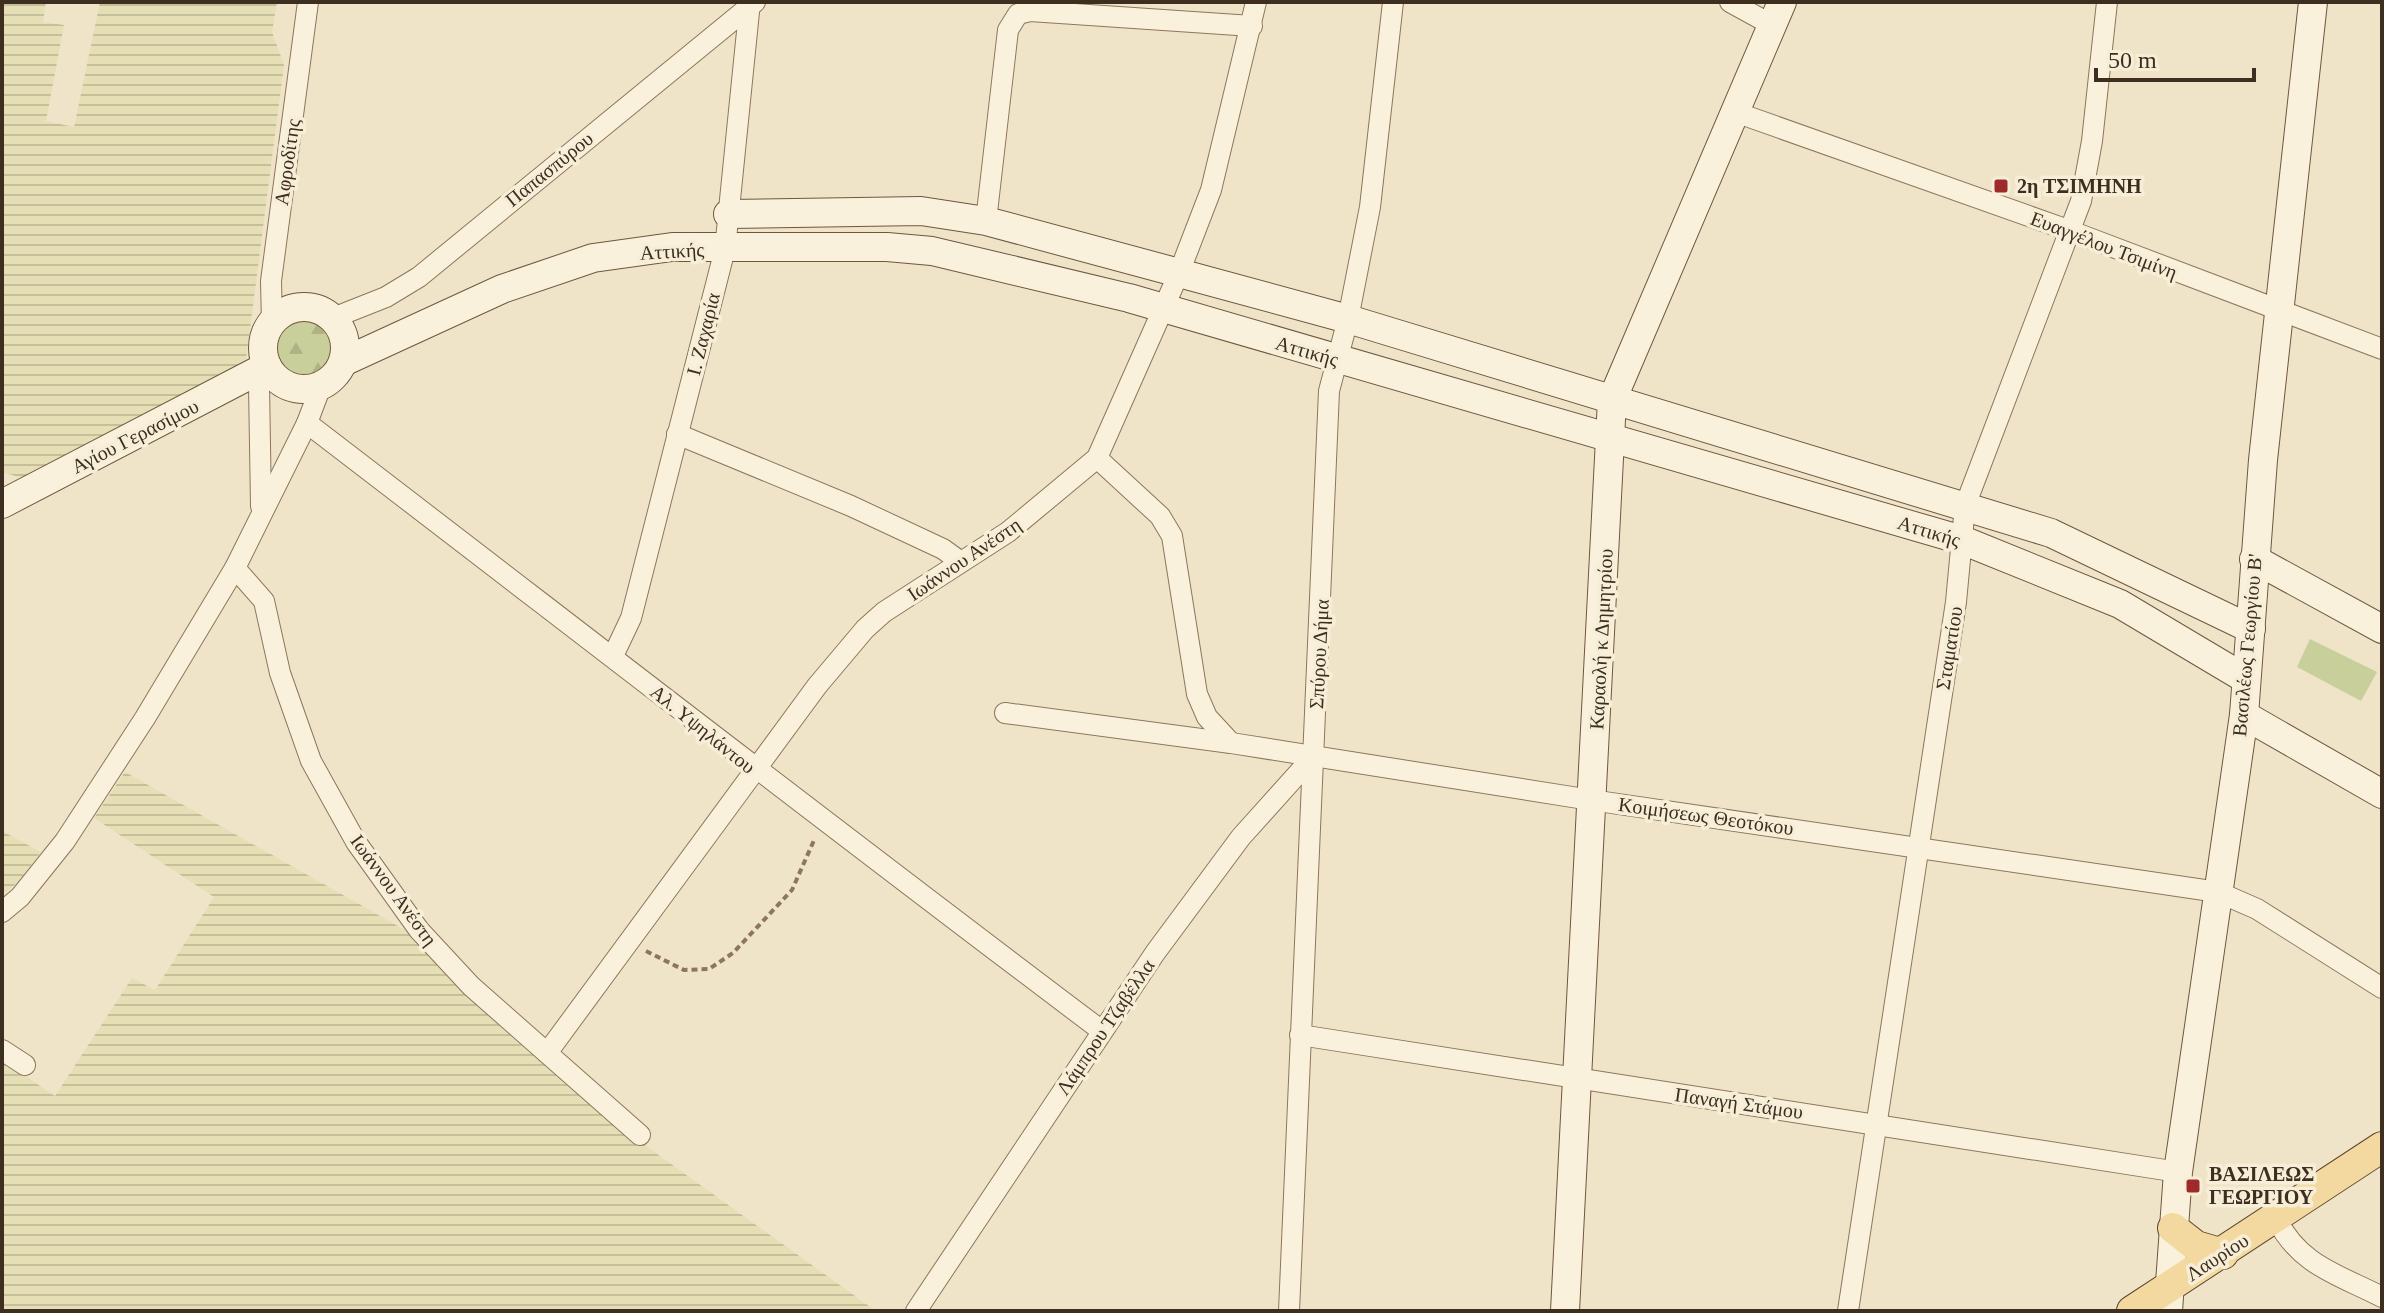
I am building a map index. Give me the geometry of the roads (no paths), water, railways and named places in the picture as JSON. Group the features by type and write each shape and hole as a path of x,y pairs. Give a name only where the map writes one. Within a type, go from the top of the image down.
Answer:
{"main road":[{"name":"Λαυρίου","path":"2132,1311 2170,1299 2223,1254 2382,1147"},
{"path":"2173,1228 2196,1246 2223,1254"}],"street":[{"name":"Αφροδίτης","path":"272,322 271,281 308,2"},
{"name":"Ιωάννου Ανέστη","path":"547,1053 817,686 865,629 884,612 1008,532 1097,458 1179,273 1211,190 1256,2"},
{"name":"Σπύρου Δήμα","path":"1289,1311 1329,391 1348,319 1370,207 1393,2"},
{"path":"1730,2 1777,13"},
{"name":"Σταματίου","path":"1848,1311 1956,602 1965,506 2081,201 2092,141 2107,2"},
{"name":"Βασιλέως Γεωργίου Β'","path":"2170,1299 2178,1172 2244,715 2254,559 2313,2"},
{"name":"Ι. Ζαχαρία","path":"613,656 631,618 725,249 751,4"},
{"name":"Παπασπύρου","path":"333,318 386,297 419,277 751,4"},
{"path":"986,221 1008,30 1018,14 1030,11 1252,26"},
{"name":"Καραολή κ Δημητρίου","path":"1565,1311 1612,400 1777,13"},
{"name":"Ευαγγέλου Τσιμίνη","path":"1735,112 2068,230 2382,349"},
{"name":"Αττικής","path":"728,214 921,211 986,221 1348,319 2051,533 2251,629"},
{"name":"Αττικής","path":"343,362 502,289 593,258 672,247 887,247 932,251 1056,278 1163,308 1962,540 2120,604 2246,679"},
{"path":"2,912 20,897 90,804 235,568 261,510 307,423 321,386 343,362 344,339 333,318 309,307 295,308 272,322 263,344 268,368 286,386 310,389 321,386"},
{"path":"261,510 259,385 268,368"},
{"name":"Αγίου Γερασίμου","path":"2,504 268,368"},
{"name":"Αλ. Υψηλάντου","path":"307,423 613,656 755,771 1102,1031"},
{"path":"677,434 851,506 943,549 961,562"},
{"path":"1097,458 1160,516 1172,536 1197,694 1207,717 1231,743"},
{"path":"2254,559 2382,629"},
{"name":"Ιωάννου Ανέστη","path":"235,568 264,601 288,696 311,761 341,815 419,930 471,986 640,1135"},
{"name":"Κοιμήσεως Θεοτόκου","path":"1005,713 1231,743 1312,758 1918,845 2218,892 2257,909 2382,988"},
{"path":"2244,715 2382,794"},
{"name":"Λάμπρου Τζαβέλλα","path":"916,1311 1102,1031 1241,837 1312,758"},
{"name":"Παναγή Στάμου","path":"1300,1035 1579,1080 1875,1122 2178,1172"},
{"path":"2,1050 25,1065"},
{"path":"2276,1218 2288,1241 2303,1257 2382,1297"}],"place":[{"name":"2η ΤΣΙΜΗΝΗ","path":"2001,186"},
{"name":"ΒΑΣΙΛΕΩΣ ΓΕΩΡΓΙΟΥ","path":"2193,1186"}]}
